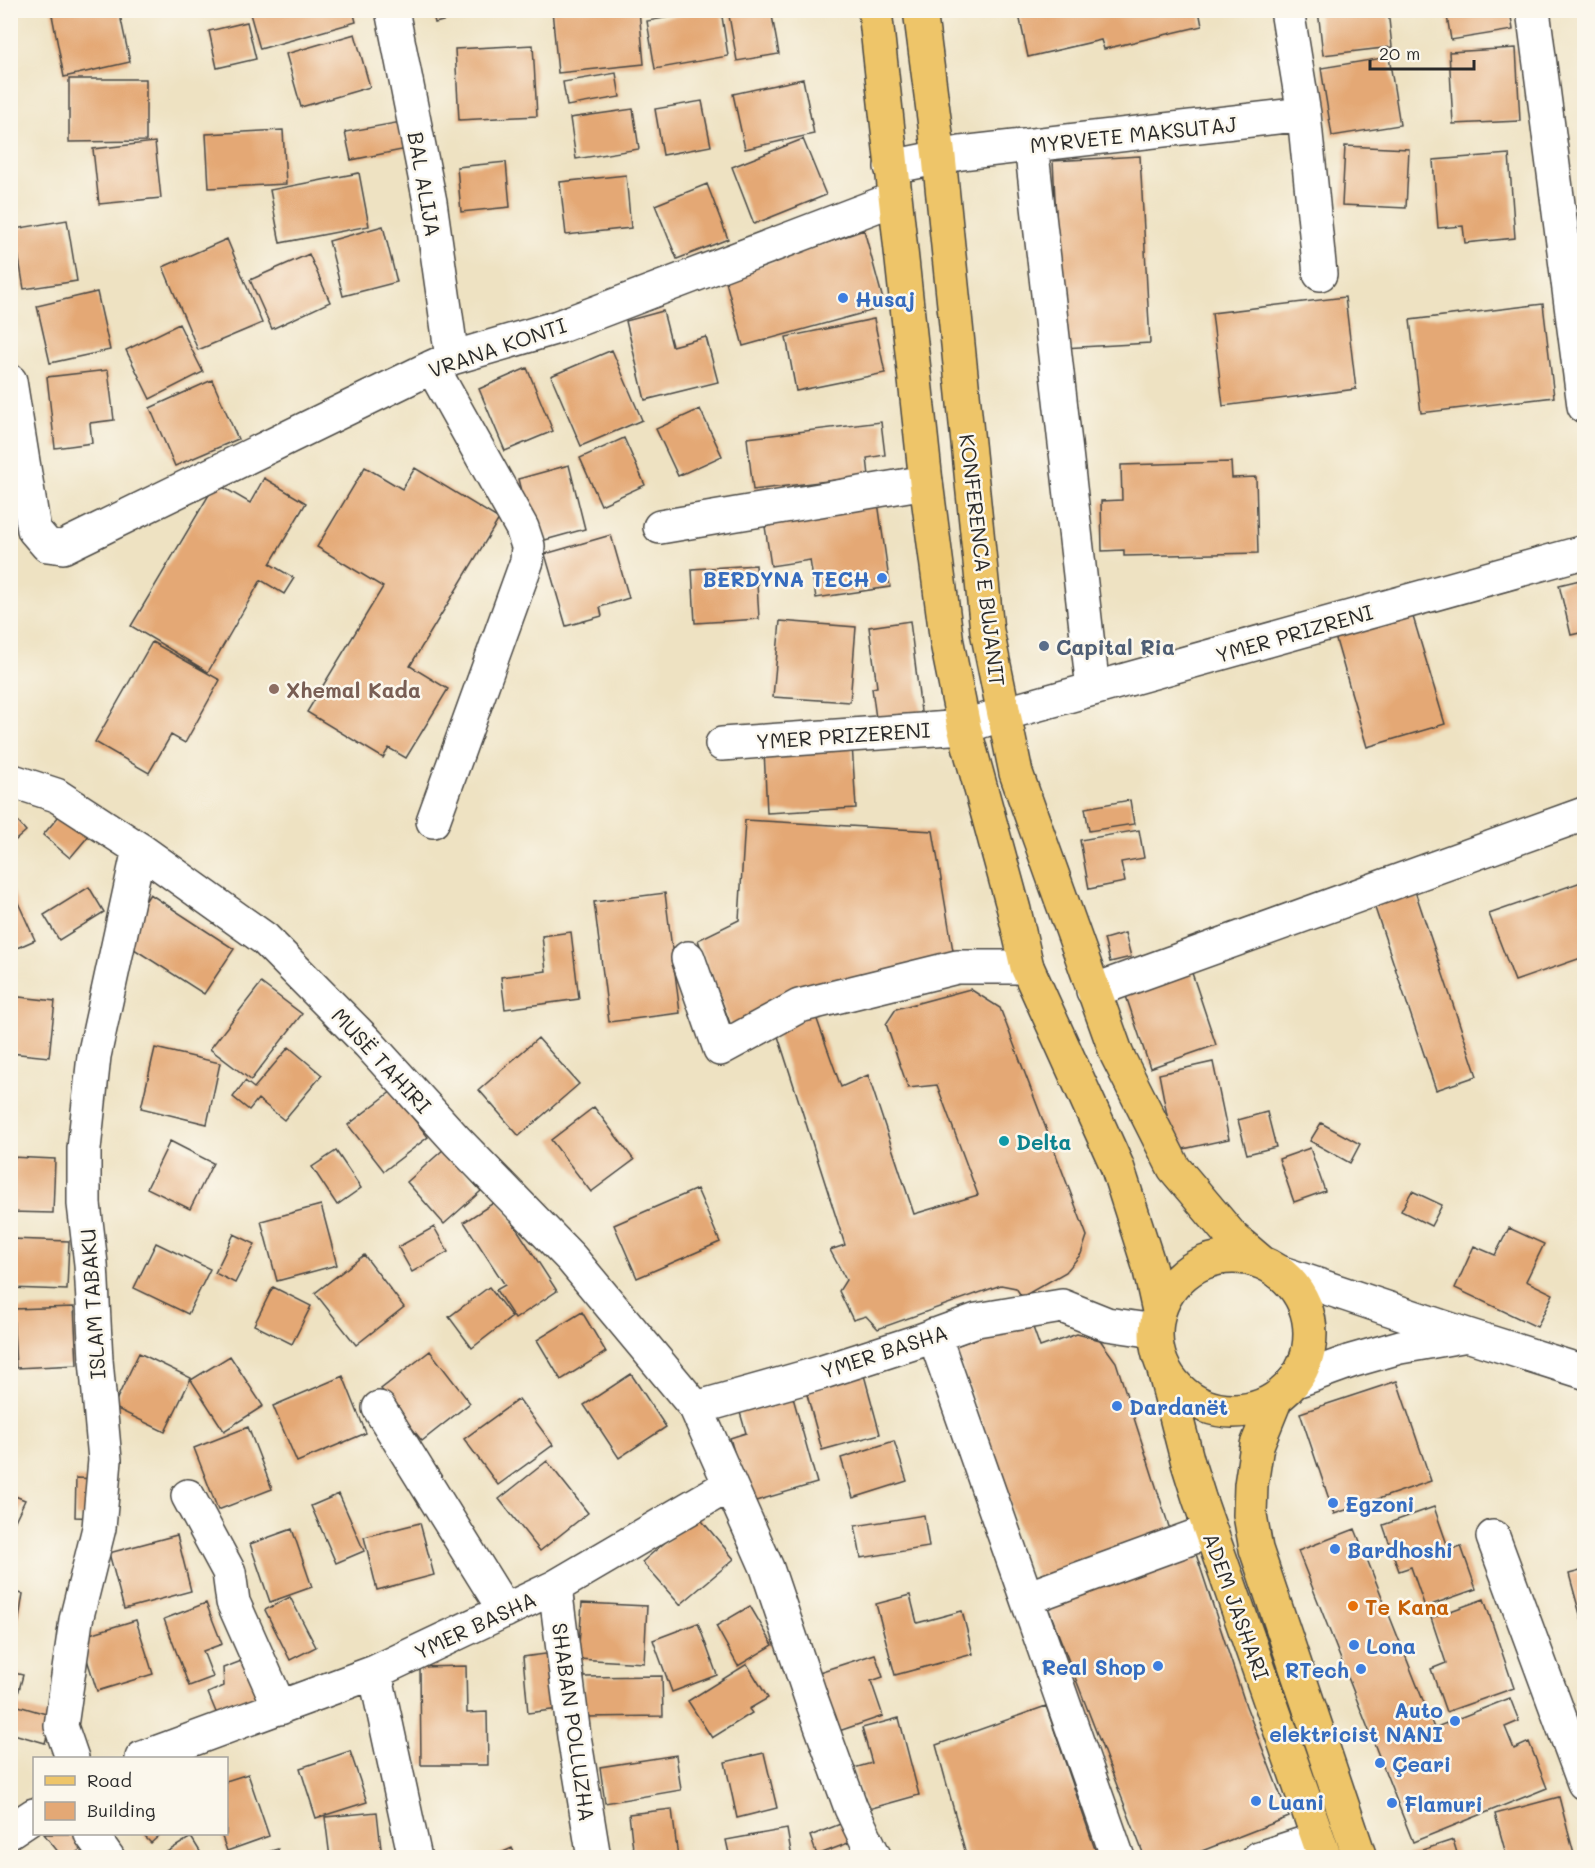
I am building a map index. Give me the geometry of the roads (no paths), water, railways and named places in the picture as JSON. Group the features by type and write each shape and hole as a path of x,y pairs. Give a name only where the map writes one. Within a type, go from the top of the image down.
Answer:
{"main road":[{"name":"KONFERENCA E BUJANIT","path":"875,10 926,482 947,644 964,727 1014,910 1027,968 1118,1166 1149,1266 1157,1321"},
{"name":"KONFERENCA E BUJANIT","path":"920,10 950,155 987,631 1016,773 1117,1054 1174,1168 1233,1238 1269,1267"},
{"path":"1239,1257 1269,1267 1293,1286 1304,1304 1309,1324 1309,1345 1303,1365 1284,1390 1257,1407 1235,1411 1214,1409 1194,1401 1177,1387 1164,1370 1157,1351 1157,1321 1167,1292 1181,1276 1198,1264 1218,1258 1239,1257"},
{"name":"ADEM JASHARI","path":"1164,1370 1188,1463 1210,1531 1321,1848"},
{"name":"ADEM JASHARI","path":"1284,1390 1257,1445 1251,1485 1250,1515 1256,1549 1360,1857"}],"street":[{"name":"BAL ALIJA","path":"392,10 430,202 442,362"},
{"path":"1287,10 1304,114 1320,273"},
{"path":"1533,10 1584,406"},
{"name":"MYRVETE MAKSUTAJ","path":"892,183 950,155 1304,114"},
{"path":"1031,145 1094,689"},
{"name":"VRANA KONTI","path":"10,381 34,530 47,545 63,547 442,362 558,327 892,183"},
{"path":"433,821 527,561 528,546 522,528 442,362"},
{"path":"660,527 926,482"},
{"name":"YMER PRIZRENI","path":"1003,714 1584,552"},
{"name":"YMER PRIZERENI","path":"722,744 964,727 1003,714"},
{"name":"MUSË TAHIRI","path":"10,780 56,795 139,849 265,939 368,1043 457,1142 572,1258 696,1408"},
{"path":"1093,991 1584,814"},
{"name":"ISLAM TABAKU","path":"72,1757 61,1726 76,1620 99,1528 105,1460 96,1360 91,1264 84,1204 84,1149 94,1056 139,849"},
{"path":"688,958 720,1049 799,1006 957,967 1027,968"},
{"path":"1269,1267 1467,1335 1584,1372"},
{"name":"YMER BASHA","path":"696,1408 820,1373 977,1320 1062,1306 1107,1324 1157,1321"},
{"path":"934,1335 1118,1857"},
{"path":"1284,1390 1351,1361 1400,1347 1467,1335"},
{"path":"379,1408 505,1611"},
{"path":"696,1408 767,1568 851,1808 875,1857"},
{"name":"YMER BASHA","path":"145,1757 375,1672 555,1587 729,1485"},
{"path":"188,1496 229,1572 233,1602 280,1708"},
{"path":"1027,1598 1210,1531"},
{"path":"1493,1538 1584,1781"},
{"name":"SHABAN POLLUZHA","path":"555,1587 574,1736 594,1857"},
{"path":"375,1672 415,1857"},
{"path":"10,1831 33,1816"},
{"path":"92,1835 108,1857"},
{"name":"ADEM JASHARI","path":"1259,1857 1321,1848"}],"place":[{"name":"Husaj","path":"843,298"},
{"name":"BERDYNA TECH","path":"882,578"},
{"name":"Capital Ria","path":"1044,646"},
{"name":"Xhemal Kada","path":"274,689"},
{"name":"Delta","path":"1004,1141"},
{"name":"Dardanët","path":"1117,1406"},
{"name":"Egzoni","path":"1333,1503"},
{"name":"Bardhoshi","path":"1335,1549"},
{"name":"Te Kana","path":"1353,1606"},
{"name":"Lona","path":"1354,1645"},
{"name":"Real Shop","path":"1158,1666"},
{"name":"RTech","path":"1361,1669"},
{"name":"Auto elektricist NANI","path":"1455,1721"},
{"name":"Çeari","path":"1380,1763"},
{"name":"Luani","path":"1256,1801"},
{"name":"Flamuri","path":"1392,1803"}]}
